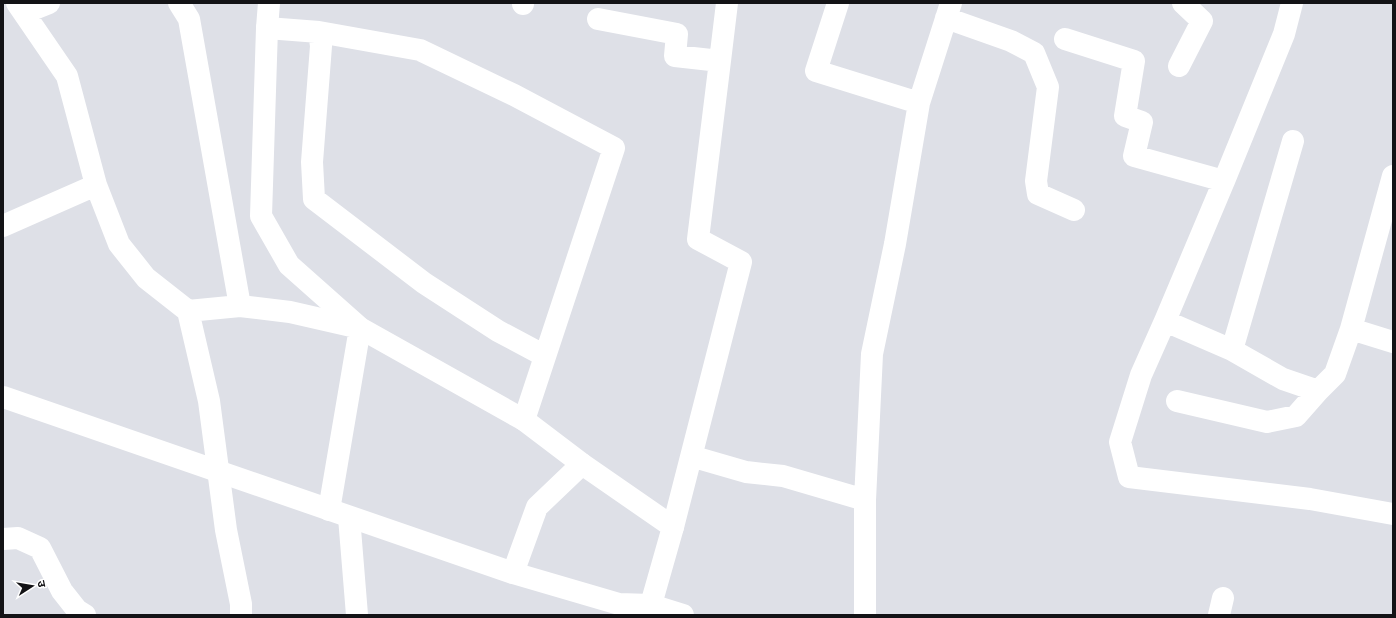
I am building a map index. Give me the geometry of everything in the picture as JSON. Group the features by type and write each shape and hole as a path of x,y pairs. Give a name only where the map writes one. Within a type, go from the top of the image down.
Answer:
{"street":[{"path":"49,3 20,8 67,76 96,185 119,244 146,278 188,311 209,401 226,530 241,604 241,615"},
{"path":"179,3 189,19 240,306"},
{"path":"269,3 261,216 289,265 360,328 524,420 582,464 673,527"},
{"path":"649,610 673,527 741,262 698,239 727,3"},
{"path":"838,3 816,71 919,103"},
{"path":"1179,66 1202,20 1183,3"},
{"path":"1292,3 1284,34 1224,181 1141,375 1120,442 1130,477 1310,499 1393,514"},
{"path":"865,615 865,500 872,354 895,244 919,103 948,11 1034,53 1048,87 1036,181 1038,194 1074,210"},
{"path":"598,19 677,34 675,56 720,62"},
{"path":"267,28 319,32 420,50 514,95 614,148 524,420"},
{"path":"319,32 321,46 312,162 314,199 424,283 498,331 545,356"},
{"path":"1065,39 1134,61 1125,116 1142,122 1134,156 1224,181"},
{"path":"1232,350 1293,140"},
{"path":"1177,401 1267,422 1296,416 1318,390 1335,374 1351,329 1393,176"},
{"path":"3,226 96,185"},
{"path":"188,311 240,306 290,312 360,328"},
{"path":"1165,321 1232,350 1283,378 1318,390"},
{"path":"357,615 339,513 360,328"},
{"path":"1351,329 1393,342"},
{"path":"3,398 512,573 625,609 649,610 683,615"},
{"path":"701,460 746,472 784,476 865,500"},
{"path":"512,573 537,507 582,464"},
{"path":"3,539 18,538 40,548 62,591 77,610 85,615"}]}
